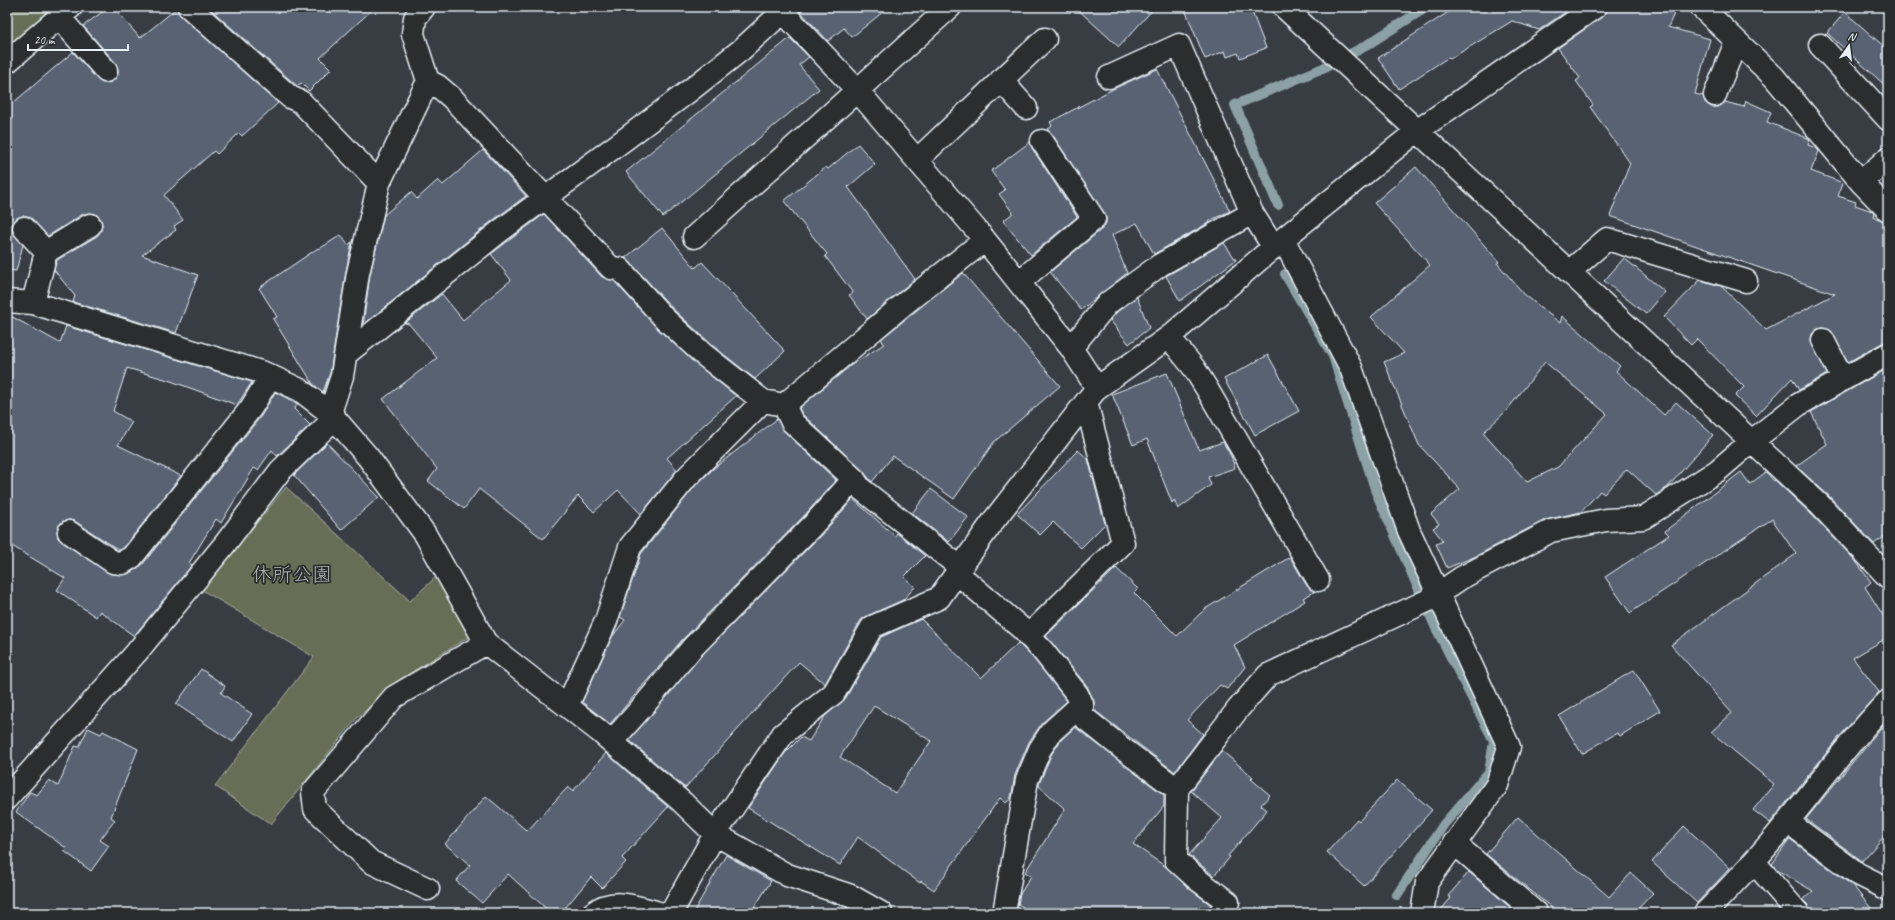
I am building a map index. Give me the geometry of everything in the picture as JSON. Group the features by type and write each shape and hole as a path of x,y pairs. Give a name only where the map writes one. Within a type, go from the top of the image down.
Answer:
{"street":[{"path":"189,7 290,97 300,102 379,183"},
{"path":"7,798 76,723 141,647 225,544 280,471 332,415 342,376 358,273 379,183 428,81 413,34 415,18 424,7"},
{"path":"694,237 950,7"},
{"path":"1284,7 1752,441 1820,506 1888,577"},
{"path":"671,913 715,834 783,734 834,693 872,627 939,598 994,520 1091,395 1169,337 1278,243 1417,131 1594,7"},
{"path":"1701,7 1774,77 1861,182 1888,210"},
{"path":"346,354 433,283 544,197 624,140 693,88 741,50 784,9 857,90 1019,282 1071,348 1091,395 1123,543 1028,636"},
{"path":"7,62 65,12 106,71"},
{"path":"917,160 1045,39"},
{"path":"1715,95 1736,42"},
{"path":"1109,77 1179,45 1252,213 1278,243 1351,368 1409,531 1426,600 1509,747 1497,785 1427,882 1422,913"},
{"path":"1820,45 1888,119"},
{"path":"1001,80 1026,108"},
{"path":"428,81 438,86 452,98 611,268 620,269 664,318 704,355 773,403 857,483 959,570 1028,636 1059,669 1077,694 1082,704 1082,716 1177,789"},
{"path":"1019,282 1094,220 1042,141"},
{"path":"1861,182 1888,158"},
{"path":"1071,348 1108,303 1160,265 1252,213"},
{"path":"33,303 46,252 90,224"},
{"path":"24,228 46,252"},
{"path":"1569,272 1607,239 1746,281"},
{"path":"567,706 606,621 630,547 686,478 773,403 904,304 985,240"},
{"path":"7,301 33,303 270,377 300,390 332,415 368,457 425,534 486,643 612,741 682,802 715,834 787,875 852,896 881,913"},
{"path":"1169,337 1194,368 1207,389 1318,580"},
{"path":"1823,340 1843,379"},
{"path":"1220,913 1228,902 1198,880 1176,860 1177,789 1238,708 1268,675 1426,600 1461,578 1551,531 1606,520 1644,518 1717,471 1798,405 1888,354"},
{"path":"69,532 113,562 122,563 132,557 251,408 270,377"},
{"path":"612,741 646,704 692,648 812,526 857,483"},
{"path":"428,889 371,862 315,809 313,792 394,697 486,643"},
{"path":"1705,913 1754,862 1788,822 1861,728 1888,701"},
{"path":"1004,913 1027,780 1040,749 1051,732 1082,704"},
{"path":"1788,822 1858,874 1888,889"},
{"path":"1454,843 1536,913"},
{"path":"1754,862 1798,913"},
{"path":"593,913 602,906 621,904 659,913"}],"green space":[{"path":"7,7 60,7 7,50"},
{"name":"休所公園","path":"286,487 410,601 438,575 470,636 399,680 356,719 271,824 215,786 314,657 202,590"}],"building":[{"path":"109,7 113,7 140,38 177,8 181,16 278,103 242,136 239,133 217,154 214,151 164,195 183,220 174,226 176,230 142,255 198,275 176,333 73,302 75,296 54,270 57,260 97,236 101,231 101,219 96,214 83,214 48,236 28,216 22,216 16,219 12,224 12,231 23,245 16,271 7,270 7,108 73,52 102,83 108,83 114,80 118,75 116,63 83,26"},
{"path":"208,7 375,7 320,58 331,69 309,91 301,83 297,86"},
{"path":"800,7 889,7 852,37 844,28 828,41 800,11"},
{"path":"1075,7 1155,7 1119,47"},
{"path":"1184,7 1250,7 1266,48 1240,58 1238,53 1227,57 1225,51 1205,59"},
{"path":"1456,7 1573,7 1539,30 1512,21 1450,59 1449,57 1399,89 1378,58"},
{"path":"1607,7 1677,7 1668,27 1710,39 1695,94 1703,96 1705,102 1711,107 1717,107 1725,102 1744,107 1746,101 1771,112 1767,122 1810,139 1808,145 1819,151 1811,171 1843,183 1838,196 1856,202 1855,205 1872,211 1874,214 1873,217 1888,222 1888,342 1882,343 1848,362 1830,330 1823,328 1817,329 1812,334 1811,340 1827,374 1799,390 1792,378 1756,416 1735,396 1744,387 1697,339 1691,345 1664,317 1700,280 1721,286 1766,330 1835,294 1610,216 1630,163 1590,107 1593,105 1576,81 1580,78 1558,48 1602,17 1606,13"},
{"path":"1845,12 1888,50 1888,88 1827,33"},
{"path":"790,38 809,57 799,65 819,89 663,217 626,172"},
{"path":"1157,69 1230,211 1209,221 1210,222 1154,254 1137,223 1112,235 1127,273 1081,310 1050,272 1102,229 1106,223 1106,217 1052,134 1047,130 1052,126 1050,122 1113,89"},
{"path":"1030,142 1032,148 1077,217 1031,255 1003,221 1013,213 999,194 1005,190 991,171"},
{"path":"858,144 875,164 848,187 915,279 867,319 849,295 853,293 825,256 827,254 784,201 826,167 828,169"},
{"path":"483,150 526,196 492,221 363,325 370,275 384,215 411,192 417,199 438,180 443,185"},
{"path":"1416,167 1499,262 1497,263 1524,294 1560,323 1562,316 1620,366 1616,371 1664,415 1676,402 1713,435 1668,487 1656,495 1627,469 1604,494 1600,491 1581,512 1545,520 1474,557 1447,568 1436,544 1443,541 1433,528 1439,524 1431,514 1460,489 1419,445 1384,362 1404,353 1371,317 1430,265 1374,203","holes":["1545,362 1607,414 1558,467 1527,482 1483,433 1507,410"]},
{"path":"544,214 602,277 614,281 656,327 696,364 736,396 667,458 677,470 641,514 618,490 594,512 578,496 543,539 479,489 464,509 428,481 437,469 383,399 437,358 409,324 405,323 442,294 463,320 511,280 491,254"},
{"path":"662,228 695,268 702,262 785,351 755,379 712,345 673,309 625,258"},
{"path":"341,235 348,245 352,242 330,373 323,392 313,384 273,319 277,317 259,288 318,248 319,249"},
{"path":"1224,243 1236,260 1180,301 1166,276"},
{"path":"1624,258 1665,292 1646,314 1604,281"},
{"path":"963,273 1060,386 994,442 954,499 893,456 872,482 862,470 802,414 799,408 850,366 884,344 881,339"},
{"path":"1137,297 1149,328 1129,344 1110,320 1117,312"},
{"path":"7,314 60,343 66,326 252,382 237,405 168,380 127,368 113,411 132,422 118,445 181,476 124,547 119,550 76,522 70,520 63,521 59,525 57,531 58,538 62,542 111,574 128,574 142,565 261,416 275,392 298,404 294,409 310,425 277,456 272,450 258,470 254,468 221,523 216,519 189,563 192,565 134,636 100,611 96,617 57,590 65,578 7,543"},
{"path":"1268,355 1299,411 1255,435 1224,379"},
{"path":"1888,368 1888,534 1874,544 1829,496 1796,466 1827,444 1811,412"},
{"path":"1167,373 1199,450 1223,442 1231,456 1235,468 1208,477 1211,485 1178,509 1174,500 1172,503 1147,439 1133,445 1112,394"},
{"path":"777,419 784,431 836,480 803,517 683,639 610,724 582,702 612,637 625,620 620,617 641,554 695,486 714,468"},
{"path":"327,443 379,497 341,530 294,475"},
{"path":"1078,450 1088,459 1092,474 1091,476 1093,478 1105,524 1081,548 1053,522 1040,535 1017,514"},
{"path":"1741,472 1750,484 1766,472 1811,514 1854,559 1871,582 1865,587 1888,623 1888,637 1853,658 1879,692 1840,736 1770,823 1753,810 1774,784 1711,732 1732,713 1671,645 1796,554 1772,519 1630,613 1605,577 1669,535 1665,531"},
{"path":"931,489 968,517 949,542 912,513"},
{"path":"853,499 895,536 897,533 925,556 904,577 915,587 903,600 861,620 825,684 799,662 685,788 629,740 701,656 821,535"},
{"path":"1290,557 1307,586 1314,592 1303,598 1305,601 1234,645 1245,667 1227,689 1220,685 1187,720 1203,734 1175,772 1094,710 1094,701 1087,686 1046,636 1116,568 1138,589 1134,593 1177,636 1205,609"},
{"path":"921,619 981,678 1018,643 1034,659 1067,701 1042,723 1029,742 1015,775 1011,798 1006,803 1000,798 934,890 921,881 920,883 858,837 840,865 748,808 785,753 801,737 809,741 825,716 845,699 881,637","holes":["874,706 931,741 895,793 840,757"]},
{"path":"201,669 225,686 221,693 252,714 233,742 176,704"},
{"path":"1634,670 1660,711 1620,736 1617,733 1582,754 1559,716"},
{"path":"1888,719 1888,832 1862,861 1806,819"},
{"path":"1075,727 1164,795 1164,806 1133,844 1166,867 1190,889 1211,905 1208,913 1032,913 1018,904 1020,894 1031,876 1025,872 1065,809 1039,786 1039,784 1051,755 1061,740"},
{"path":"88,728 101,734 103,731 138,749 111,817 115,820 100,840 109,846 91,871 64,851 66,848 16,812 30,792 37,795 49,780 58,786 75,746 79,747"},
{"path":"1222,751 1253,777 1251,779 1270,795 1261,805 1267,810 1228,856 1230,857 1214,876 1189,855 1222,818 1191,791"},
{"path":"606,753 668,807 622,858 626,862 602,888 591,877 561,913 551,913 508,874 482,903 456,881 470,865 445,844 486,796 527,831 568,787 573,791"},
{"path":"1397,780 1432,810 1364,886 1327,852 1357,819 1359,821"},
{"path":"1518,817 1609,897 1631,873 1653,893 1634,913 1558,913 1486,854"},
{"path":"1684,826 1730,868 1697,903 1652,862"},
{"path":"1790,839 1853,886 1875,913 1810,913 1808,905 1803,900 1813,891 1777,870 1772,864"},
{"path":"726,855 771,881 751,913 693,913"},
{"path":"1469,872 1512,909 1509,913 1438,913 1451,898 1448,896"}],"waterway":[{"path":"1278,205 1235,105 1323,68 1362,48 1427,7"},
{"path":"1285,274 1333,356 1376,492 1435,626 1494,741 1489,772 1444,824 1397,895"}]}
